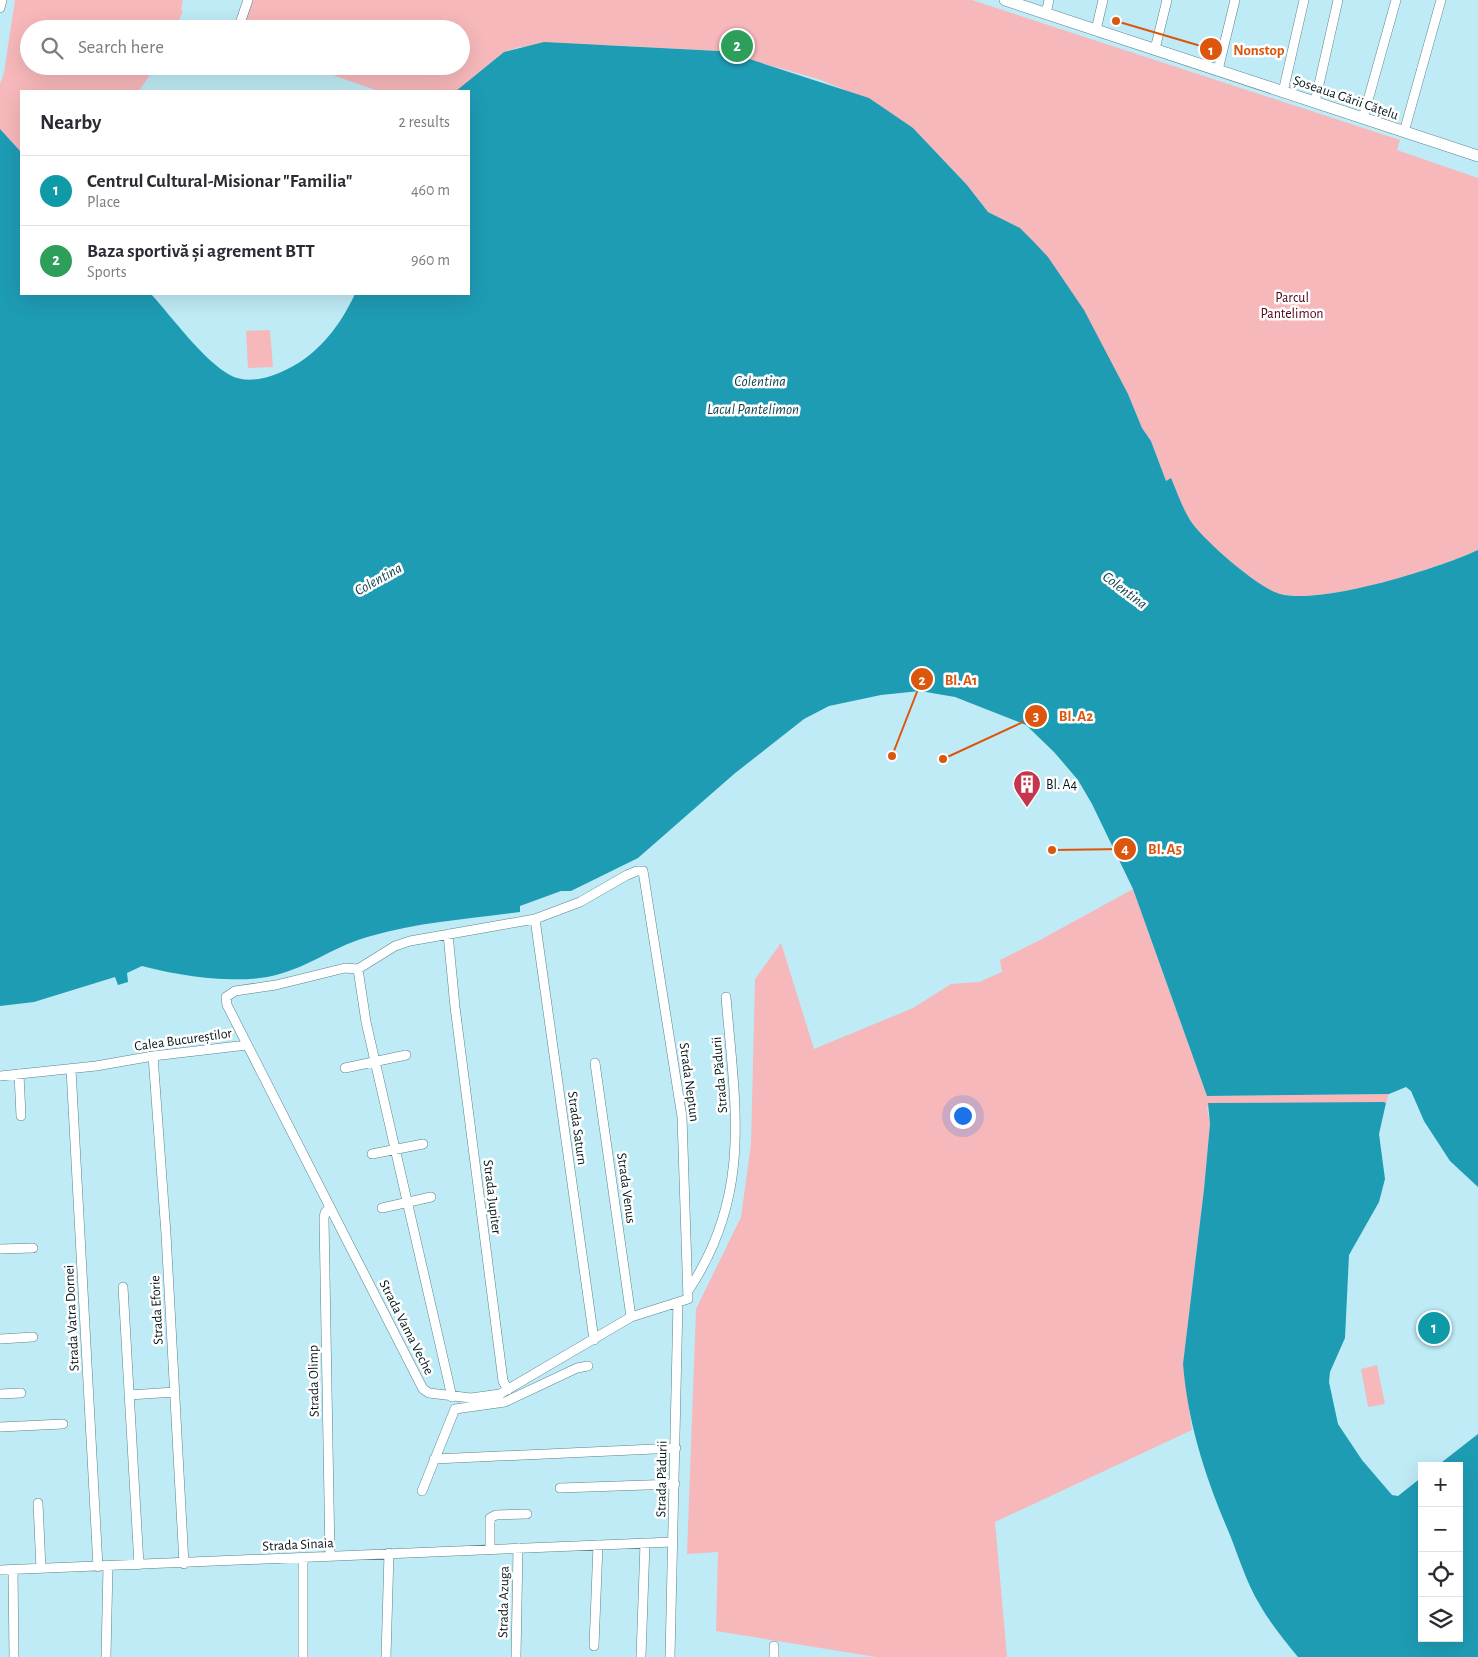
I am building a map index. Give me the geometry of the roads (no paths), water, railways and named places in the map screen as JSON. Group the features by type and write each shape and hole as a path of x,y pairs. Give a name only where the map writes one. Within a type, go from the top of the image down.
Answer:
{"main road":[{"name":"Șoseaua Gării Cățelu","path":"1005,0 1478,156"}],"street":[{"path":"0,8 2,0"},
{"path":"241,20 248,0"},
{"path":"1046,13 1049,0"},
{"path":"1096,30 1103,0"},
{"path":"1155,49 1168,0"},
{"path":"1218,70 1235,0"},
{"path":"1283,92 1304,0"},
{"path":"1315,102 1338,0"},
{"path":"1363,118 1396,0"},
{"path":"1404,132 1441,0"},
{"name":"Strada Neptun","path":"535,919 580,902 627,875 643,871 682,1117 688,1295"},
{"path":"452,1397 366,1022 358,969 395,946 448,934 535,919"},
{"name":"Strada Saturn","path":"535,919 594,1340"},
{"name":"Strada Jupiter","path":"448,934 455,1007 503,1381 508,1390"},
{"name":"Calea Bucureștilor","path":"0,1076 71,1069 153,1056 247,1045 227,1005 228,994 299,980 345,968 358,969"},
{"name":"Strada Pădurii","path":"688,1295 720,1229 728,1204 734,1172 737,1129 726,997"},
{"name":"Strada Vama Veche","path":"247,1045 423,1389 429,1393 452,1397 481,1398 508,1390 631,1317 678,1302 688,1295"},
{"path":"344,1068 406,1055"},
{"name":"Strada Eforie","path":"153,1056 184,1564"},
{"name":"Strada Venus","path":"595,1063 631,1317"},
{"name":"Strada Vatra Dornei","path":"71,1069 103,1566 106,1657"},
{"path":"19,1074 21,1116"},
{"path":"372,1154 423,1144"},
{"path":"382,1208 431,1197"},
{"name":"Strada Olimp","path":"330,1207 325,1213 324,1218 330,1557"},
{"path":"0,1249 33,1248"},
{"path":"123,1287 139,1565"},
{"name":"Strada Pădurii","path":"670,1657 678,1302"},
{"path":"0,1339 33,1337"},
{"path":"422,1491 455,1410 506,1402 577,1368 588,1366"},
{"path":"129,1394 175,1392"},
{"path":"0,1394 21,1393"},
{"path":"0,1427 63,1424"},
{"path":"434,1459 676,1448"},
{"path":"560,1488 675,1484"},
{"path":"38,1502 41,1569"},
{"path":"490,1549 490,1518 496,1515 527,1514"},
{"name":"Strada Sinaia","path":"0,1570 184,1564 674,1542"},
{"path":"641,1657 645,1543"},
{"path":"594,1646 598,1545"},
{"name":"Strada Azuga","path":"516,1657 518,1548"},
{"path":"386,1657 389,1554"},
{"path":"303,1558 303,1657"},
{"path":"13,1570 14,1657"},
{"path":"774,1646 774,1657"}],"water":[{"name":"Lacul Pantelimon","path":"544,42 719,51 740,56 869,98 913,128 967,185 988,212 1020,228 1048,257 1084,310 1128,394 1142,428 1151,441 1166,481 1171,478 1190,520 1206,539 1231,562 1270,590 1280,594 1299,596 1350,590 1408,575 1478,550 1478,1187 1450,1161 1424,1121 1411,1091 1406,1087 1389,1094 1207,1096 1133,889 1092,804 1078,780 1054,752 1026,725 955,697 920,691 881,695 829,706 804,719 734,774 638,858 571,891 561,891 520,906 520,912 426,924 389,931 347,944 300,967 261,978 209,978 142,966 127,973 128,982 118,985 115,977 34,1002 0,1006 0,129 20,151 20,295 152,295 199,349 220,368 240,379 261,379 286,370 311,354 322,344 340,321 354,295 470,295 470,90 457,90 504,52"},
{"path":"1208,1103 1386,1103 1379,1134 1385,1179 1379,1202 1349,1255 1345,1338 1330,1372 1329,1382 1338,1424 1362,1460 1392,1495 1398,1496 1418,1480 1418,1642 1463,1642 1463,1462 1442,1462 1478,1434 1478,1657 1298,1657 1278,1632 1255,1597 1213,1493 1199,1451 1185,1387 1183,1364 1204,1189 1210,1124"}],"place":[{"name":"Nonstop","path":"1116,21"},
{"name":"Baza sportivă și agrement BTT","path":"737,46"},
{"name":"Bl. A1","path":"892,756"},
{"name":"Bl. A2","path":"943,759"},
{"name":"Bl. A4","path":"1027,808"},
{"name":"Bl. A5","path":"1052,850"},
{"name":"Centrul Cultural-Misionar \"Familia\"","path":"1434,1328"}],"park label":[{"name":"Parcul Pantelimon","path":"1292,306"}],"water label":[{"name":"Colentina","path":"760,381"},
{"name":"Colentina","path":"378,579"},
{"name":"Colentina","path":"1125,590"}]}
